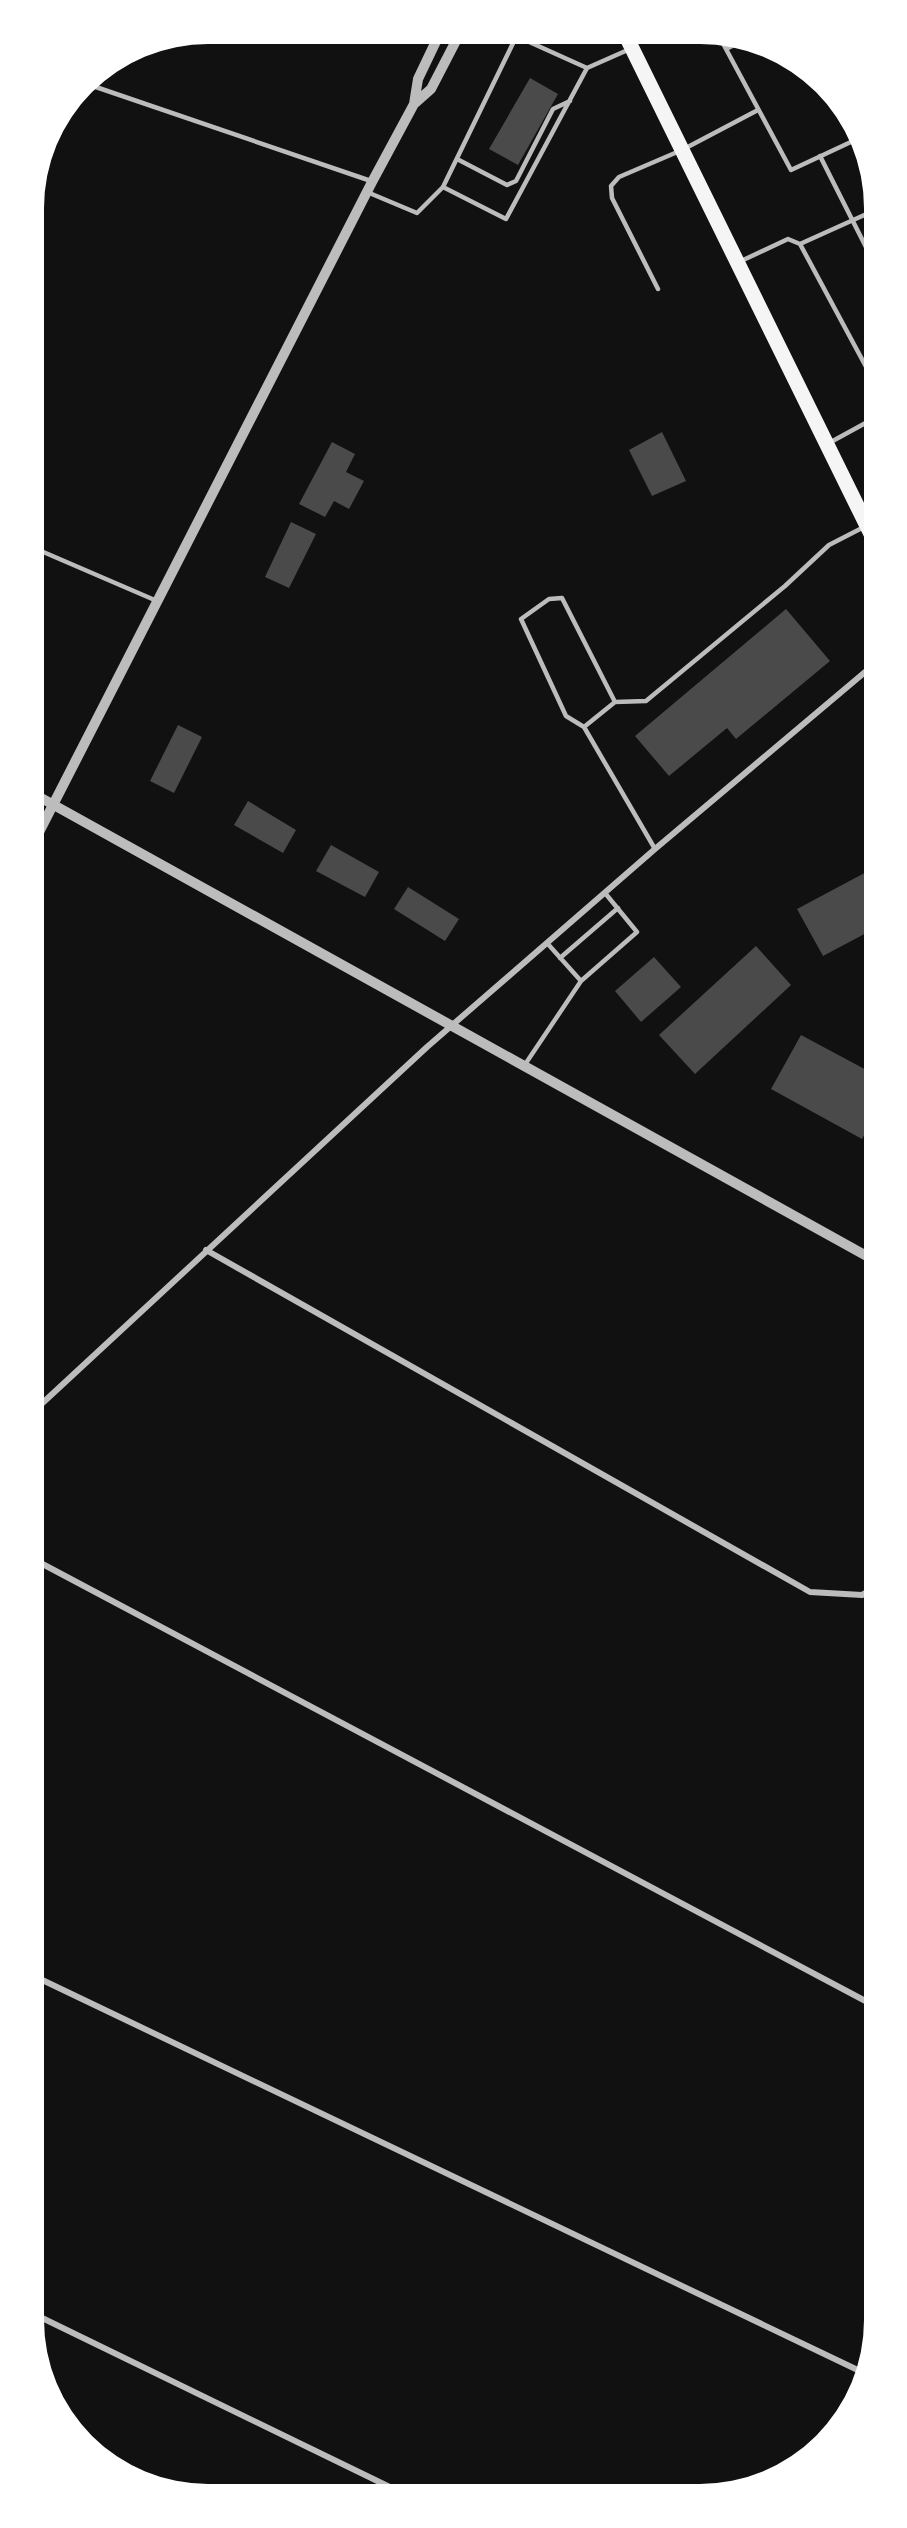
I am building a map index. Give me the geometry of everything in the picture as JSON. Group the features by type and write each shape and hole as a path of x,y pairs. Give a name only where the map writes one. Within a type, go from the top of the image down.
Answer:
{"main road":[{"path":"630,44 864,519"}],"street":[{"path":"44,823 369,187 414,104 418,79 431,44"},
{"path":"414,104 431,89 454,44"},
{"path":"43,1402 451,1026 655,849 864,674"},
{"path":"44,800 864,1253"},
{"path":"206,1250 810,1592 863,1593"},
{"path":"43,1564 863,1999"},
{"path":"43,1980 856,2369"},
{"path":"43,2318 384,2484"}],"lane":[{"path":"96,87 369,187 417,213 443,187 513,44"},
{"path":"534,44 587,68"},
{"path":"443,187 506,219 587,68 626,44"},
{"path":"724,46 791,170 850,142"},
{"path":"726,49 730,47"},
{"path":"457,159 507,185 516,181 554,109 570,101"},
{"path":"658,289 612,198 611,186 619,177 682,150 759,110"},
{"path":"820,156 864,243"},
{"path":"800,244 864,215"},
{"path":"738,263 788,239 800,244 864,363"},
{"path":"827,444 864,424"},
{"path":"584,727 615,702 646,701 786,586 829,546 864,532"},
{"path":"44,552 157,602"},
{"path":"615,702 562,598 549,599 521,619 566,716 584,727 655,849"},
{"path":"524,1066 580,981 637,932 605,893"},
{"path":"560,958 618,909"},
{"path":"547,943 580,981"}],"building":[{"path":"530,78 558,94 518,165 489,149"},
{"path":"662,432 686,481 652,496 629,450"},
{"path":"332,442 355,454 346,472 364,481 349,509 334,501 325,517 299,504"},
{"path":"291,522 316,534 289,588 265,577"},
{"path":"786,609 830,661 736,739 727,728 669,776 635,736"},
{"path":"178,725 202,737 174,793 150,781"},
{"path":"248,801 296,830 283,853 234,825"},
{"path":"331,845 379,872 365,897 316,871"},
{"path":"864,873 864,934 823,956 797,909"},
{"path":"408,887 459,919 445,941 394,909"},
{"path":"756,946 791,985 695,1074 659,1035"},
{"path":"654,957 681,987 641,1022 615,991"},
{"path":"801,1035 864,1069 864,1136 862,1139 771,1089"}]}
